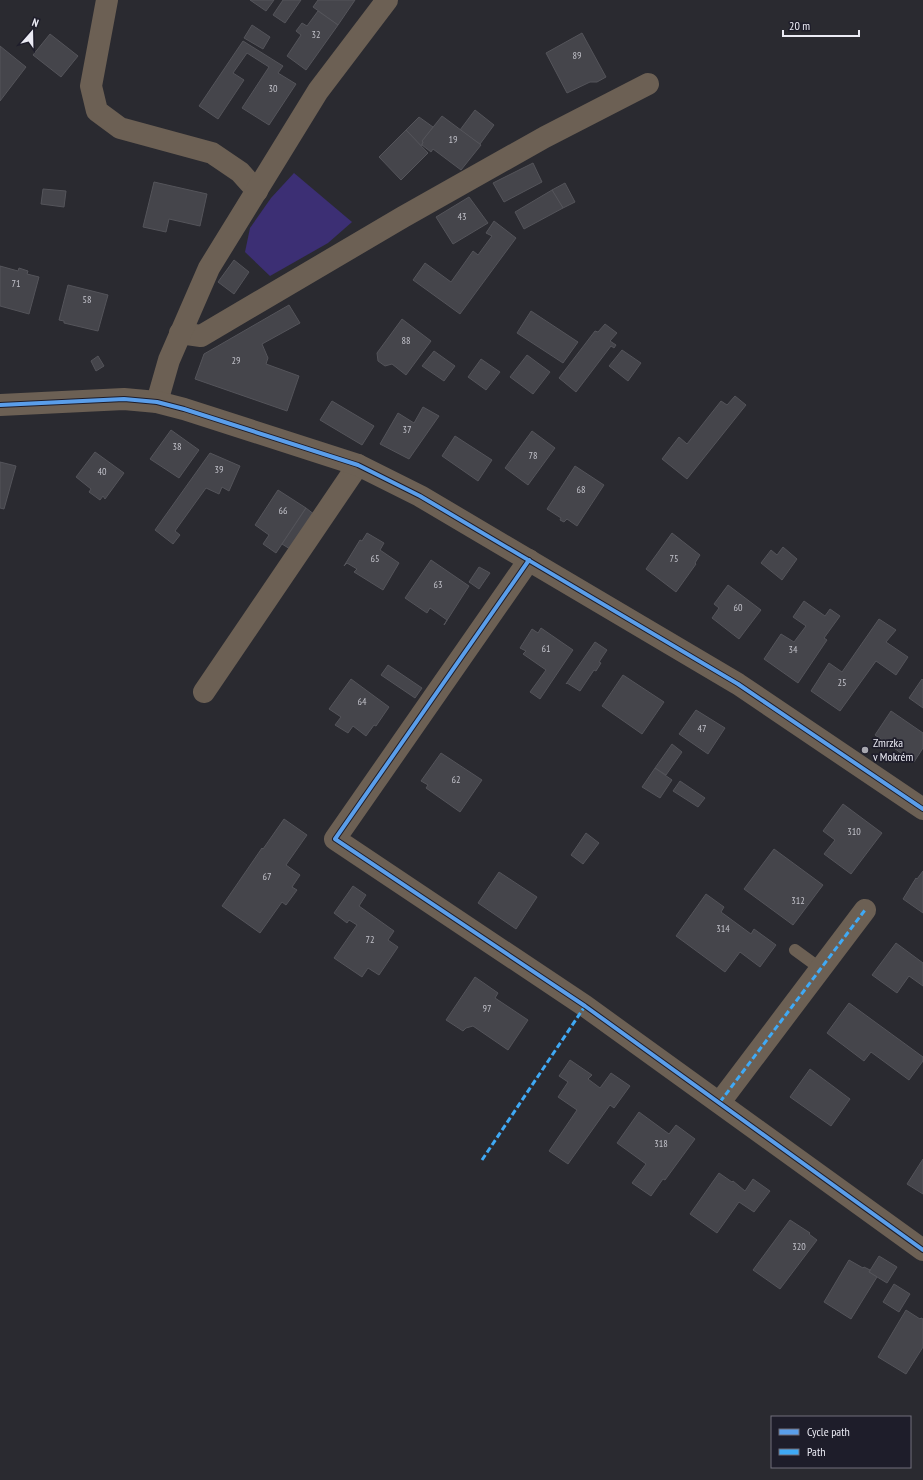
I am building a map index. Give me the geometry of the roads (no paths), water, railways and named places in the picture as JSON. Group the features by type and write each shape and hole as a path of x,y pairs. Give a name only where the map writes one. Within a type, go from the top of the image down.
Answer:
{"street":[{"path":"107,0 92,86 97,111 120,128 212,153 240,172 257,191"},
{"path":"157,402 169,360 209,268 318,91 387,0"},
{"path":"180,333 201,336 545,137 648,84"},
{"path":"0,405 124,399 157,402 184,409 358,465 420,496 738,684 923,809"},
{"path":"204,692 358,465"},
{"path":"529,560 335,840 571,996 720,1102 923,1250"},
{"path":"720,1102 865,910"}],"lane":[{"path":"795,950 820,969"}],"place":[{"name":"Zmrzka v Mokrém","path":"865,750"}]}
